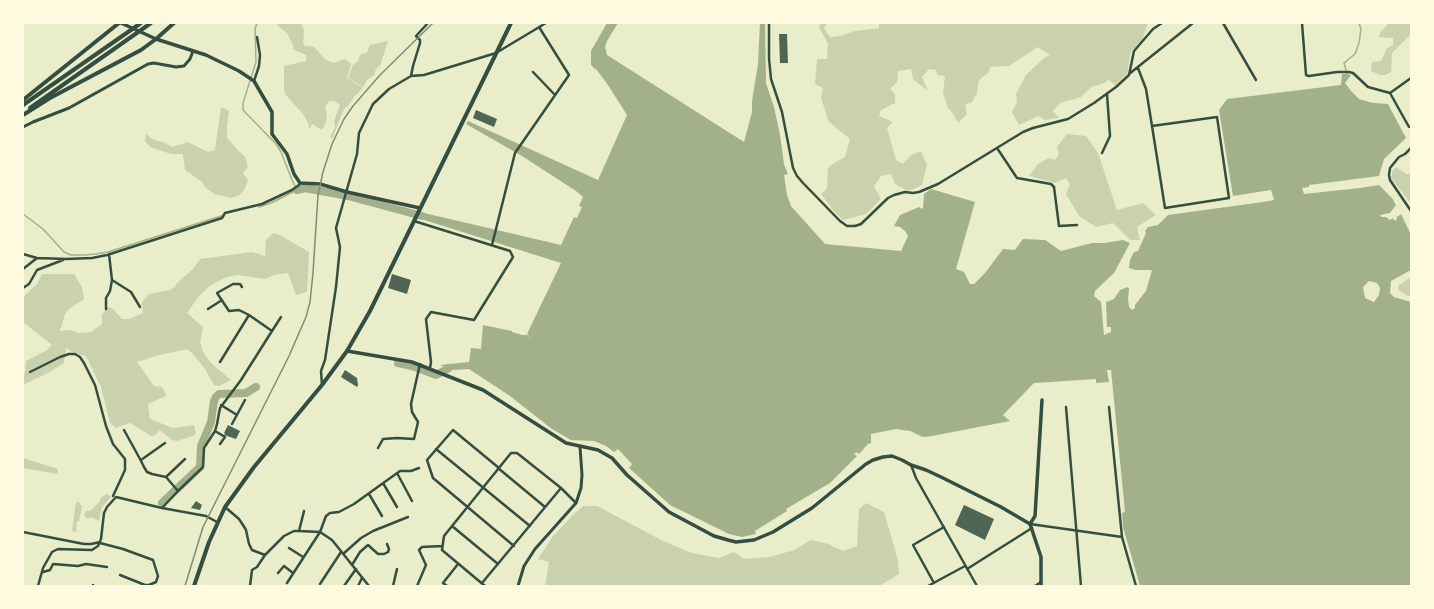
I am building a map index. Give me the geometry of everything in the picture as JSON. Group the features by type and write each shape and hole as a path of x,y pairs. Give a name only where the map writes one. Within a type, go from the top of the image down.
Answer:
{"main road":[{"path":"23,100 120,23 156,39 219,60 254,81 272,112 272,134 287,154 299,184 320,184 346,193 420,209"},
{"path":"23,105 141,23"},
{"path":"23,114 151,23"},
{"path":"23,114 141,50 174,23"},
{"path":"194,586 209,542 225,507 254,467 322,386 348,351 370,311 511,23"},
{"path":"348,351 395,358 431,368 483,390 566,443 598,450 612,458 627,475 669,512 714,536 736,542 754,540 774,532 812,508 873,460 892,456 926,470 1001,506 1031,526 1041,557 1042,584"},
{"path":"1031,526 1036,516 1042,400"}],"street":[{"path":"411,76 412,66 420,43 420,40 416,36 428,23"},
{"path":"322,386 321,371 329,337 340,247 336,228 357,154 359,133 373,104 389,89 411,76 424,75 496,53 546,23"},
{"path":"769,23 769,58 772,79 782,112 793,168 803,183 840,222 847,226 861,224 888,198 894,195 905,192 913,194 938,184 1012,138 1033,128 1068,119 1107,94 1193,23"},
{"path":"1129,75 1134,51 1153,29 1162,23"},
{"path":"1223,23 1256,80"},
{"path":"1302,23 1306,75 1353,73 1368,87 1390,93 1409,127 1411,126"},
{"path":"492,245 515,153 569,75 539,28"},
{"path":"254,81 259,66 260,55 257,36"},
{"path":"23,127 69,108 148,64 154,63 176,67 184,66 187,64 193,51"},
{"path":"1138,68 1146,89 1165,208 1230,198 1217,117 1152,126"},
{"path":"533,72 555,95"},
{"path":"1390,93 1411,78"},
{"path":"1102,153 1110,136 1107,94"},
{"path":"997,148 1018,178 1051,184 1054,188 1059,226 1077,225"},
{"path":"1411,148 1394,162 1390,168 1389,174 1390,180 1411,211"},
{"path":"23,254 37,258 66,259 92,258 108,254 222,218 225,213 262,204 292,190 299,184"},
{"path":"414,220 492,245 510,252 513,257 474,320 431,312 426,319 431,368"},
{"path":"106,309 106,298 110,291 112,280 108,254"},
{"path":"23,269 37,258"},
{"path":"23,288 29,284 37,270 66,259"},
{"path":"112,280 131,292 140,307"},
{"path":"242,286 240,284 233,284 217,293 229,311 239,310 272,330"},
{"path":"208,310 222,300"},
{"path":"220,362 249,315"},
{"path":"162,508 177,490 203,467 204,448 215,431 221,405 241,380 280,317"},
{"path":"30,372 69,354 75,354 80,357 95,385 106,426 113,444 125,459 125,470 113,496"},
{"path":"378,448 383,439 414,439 418,422 412,412 412,404 420,366"},
{"path":"232,424 245,400"},
{"path":"221,405 237,415"},
{"path":"1066,407 1081,586"},
{"path":"1109,407 1122,537 1136,586"},
{"path":"124,430 147,472 166,477 177,490"},
{"path":"514,546 433,478 427,460 453,430 545,508"},
{"path":"215,431 224,437 220,444"},
{"path":"141,460 165,443"},
{"path":"518,586 524,566 535,549 576,502 581,488 582,475 580,447"},
{"path":"436,449 530,526"},
{"path":"485,586 442,550 442,546 444,536 511,453 518,453 576,502"},
{"path":"166,477 185,459"},
{"path":"911,465 916,478 977,586"},
{"path":"287,583 320,532 326,516 330,513 343,510 369,494 400,471 411,471 419,468"},
{"path":"397,473 412,501"},
{"path":"383,484 397,507"},
{"path":"482,583 561,488"},
{"path":"369,494 382,516"},
{"path":"38,586 42,572 52,552 58,549 92,550 98,546 100,542 104,513 116,497 162,508 206,516 218,522"},
{"path":"225,507 239,519 243,525 252,550 265,555"},
{"path":"299,531 304,510"},
{"path":"320,584 342,553 361,538 373,531 408,517"},
{"path":"452,526 498,564"},
{"path":"928,586 966,568 1031,526 1122,537"},
{"path":"934,583 913,545 944,527"},
{"path":"250,586 252,570 257,567 265,555 284,536 294,531 320,532 332,540 369,586"},
{"path":"23,532 84,544 100,542 123,549 153,560 158,576 156,582 145,585 120,575"},
{"path":"352,565 360,552 368,545 378,554 384,554 388,552 389,549 387,544"},
{"path":"418,586 426,565 419,550 422,547 442,546"},
{"path":"289,548 304,558"},
{"path":"42,572 50,570 53,564 78,566 86,564 107,566"},
{"path":"446,586 443,583 459,564"},
{"path":"278,573 284,566 293,573"},
{"path":"344,586 356,569"},
{"path":"393,586 397,569"},
{"path":"358,586 362,577"},
{"path":"1035,586 1042,584"}],"shaded area":[{"path":"277,23 299,23 302,25 304,31 303,43 305,46 314,47 326,60 334,63 345,59 351,64 347,78 363,88 344,109 332,139 330,137 335,127 334,121 340,105 334,101 329,101 325,107 327,113 326,122 322,130 312,124 310,130 303,114 285,94 284,66 306,61 306,55 292,49 294,47 287,33 278,26"},
{"path":"607,23 618,23 607,41 605,47 607,55 744,142 752,112 752,101 758,64 760,23 765,23 766,83 774,107 784,164 788,174 784,175 787,195 791,206 825,244 901,251 908,236 900,227 894,226 900,215 919,207 922,209 923,208 924,194 931,189 975,202 956,269 964,272 970,284 974,284 985,273 1003,249 1015,250 1023,239 1045,240 1061,251 1092,243 1123,240 1130,243 1114,273 1095,291 1094,296 1101,302 1104,335 1111,332 1111,327 1107,327 1106,302 1114,299 1120,290 1128,287 1129,307 1132,310 1135,308 1135,305 1146,291 1152,270 1136,270 1129,268 1130,260 1134,252 1138,251 1146,233 1145,231 1148,227 1158,225 1168,215 1274,200 1271,190 1233,196 1219,110 1227,99 1341,85 1342,74 1351,75 1345,83 1351,91 1359,99 1373,103 1388,104 1406,138 1384,159 1379,176 1309,185 1309,187 1302,188 1304,194 1379,185 1392,198 1396,205 1390,213 1380,215 1381,217 1386,217 1390,220 1393,218 1396,221 1397,217 1401,214 1411,235 1411,270 1391,281 1390,293 1394,297 1411,302 1411,586 1140,586 1123,527 1122,513 1125,512 1111,370 1107,370 1109,382 1096,383 1096,379 1034,383 1003,415 1010,421 923,437 910,431 896,429 871,434 871,443 868,444 859,454 856,452 854,454 857,456 830,483 786,509 787,511 755,531 756,534 742,537 729,534 670,505 629,468 632,464 618,449 614,452 606,446 594,441 571,440 552,429 510,396 469,369 454,370 440,365 469,362 471,348 481,349 483,325 527,335 531,338 527,334 561,263 421,219 424,213 561,245 574,217 577,218 582,207 579,206 583,197 576,191 522,156 466,124 468,121 598,180 627,115 608,85 596,69 591,65 591,51","holes":["1369,281 1377,283 1380,288 1379,295 1374,302 1365,298 1363,287"]},
{"path":"821,23 827,23 824,28 830,37 840,36 855,31 879,28 879,23 1148,23 1142,40 1131,51 1127,74 1115,85 1109,80 1091,87 1081,97 1060,103 1053,111 1059,118 1045,120 1038,116 1019,125 1012,112 1017,102 1016,94 1026,75 1044,58 1050,55 1038,47 1009,66 990,67 989,72 979,80 977,93 972,102 965,105 967,114 958,123 948,108 943,93 945,76 937,75 936,70 929,69 922,77 928,91 913,79 911,69 898,71 897,82 890,89 895,94 895,103 881,110 879,116 893,122 887,128 896,160 903,164 911,155 921,151 927,165 922,185 912,190 906,190 895,184 891,174 881,176 874,186 881,199 866,214 843,220 821,194 827,188 828,168 845,157 850,139 829,122 821,98 823,88 815,84 817,59 827,59 828,44 819,27"},
{"path":"1389,23 1411,23 1411,34 1392,53 1391,72 1385,75 1380,75 1371,71 1372,62 1381,61 1387,48 1393,45 1393,38 1379,37 1380,33"},
{"path":"388,41 380,66 376,69 374,75 367,80 363,87 348,78 353,65 358,61 361,54 367,53 370,45"},
{"path":"221,107 229,111 227,138 245,157 248,167 243,173 248,180 244,190 238,196 231,198 214,194 206,188 201,181 185,170 183,154 171,154 150,147 145,141 146,134 154,140 163,142 172,147 188,142 208,152 215,150"},
{"path":"1067,134 1086,136 1098,153 1117,210 1143,203 1156,215 1137,227 1140,240 1130,240 1113,223 1096,227 1079,216 1066,194 1070,184 1066,178 1055,183 1029,176 1038,164 1049,158 1055,160 1059,154 1057,147"},
{"path":"1396,167 1406,174 1411,174 1411,204 1391,178 1393,170"},
{"path":"273,233 278,234 309,252 307,292 296,295 288,273 274,275 265,279 237,275 227,277 211,285 199,296 187,313 203,327 200,342 203,352 212,364 231,380 219,386 214,385 205,369 187,349 137,362 154,386 162,387 166,396 148,404 150,419 173,428 194,425 196,433 193,436 177,441 172,440 160,430 155,435 151,436 130,423 116,428 110,423 101,387 86,356 72,352 66,348 64,363 50,372 23,385 23,374 25,373 26,361 47,350 52,345 23,322 23,297 37,284 42,274 74,274 82,287 84,299 69,309 65,314 60,331 71,330 79,333 91,332 102,324 102,315 107,307 112,308 122,319 129,319 143,313 142,302 149,294 170,290 175,287 177,283 193,269 200,259 252,252 265,256 266,240"},
{"path":"1411,277 1411,295 1408,296 1398,290 1399,285"},
{"path":"23,458 58,469 58,474 23,468"},
{"path":"107,494 111,497 102,507 99,521 93,518 86,518 84,515 86,511 90,511 100,501 101,497"},
{"path":"76,502 79,502 82,507 79,521 77,521 76,530 78,532 72,531"},
{"path":"866,503 884,512 898,560 899,574 879,586 545,586 549,562 538,559 553,536 583,506 597,506 663,541 692,553 719,558 734,552 744,559 770,557 794,550 811,540 828,544 843,551 857,546 859,509"}],"building":[{"path":"779,34 787,34 788,63 780,63"},
{"path":"476,110 497,119 494,127 473,118"},
{"path":"392,274 411,280 407,294 388,288"},
{"path":"345,370 357,378 357,387 341,377"},
{"path":"228,425 240,431 236,439 224,435"},
{"path":"196,501 202,505 200,510 191,508"},
{"path":"964,505 994,519 985,540 955,525"}],"waterway":[{"path":"257,23 255,29 256,62 243,103 243,110 276,144 281,152 297,190 271,203 259,207"},
{"path":"1347,74 1344,63 1355,54 1359,43 1361,29 1359,23"},
{"path":"297,190 305,188 348,196 422,216"},
{"path":"23,214 43,229 64,252 71,255 108,252 221,216"},
{"path":"398,363 412,366 436,375 449,368"},
{"path":"162,503 200,467 201,446 211,422 216,397 219,394 246,393 256,387"}],"railway":[{"path":"185,586 203,527 289,356 306,317 310,302 313,273 318,195 323,172 332,144 344,119 353,106 380,75 433,23"}]}
